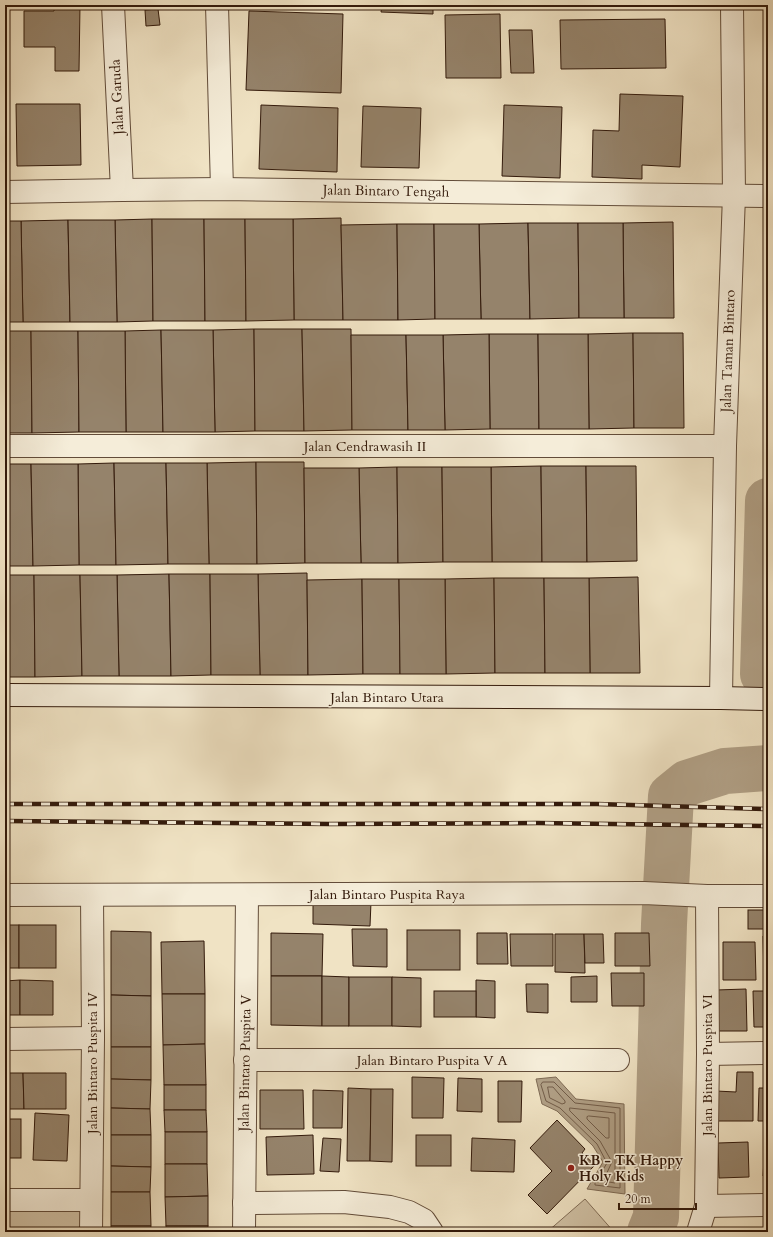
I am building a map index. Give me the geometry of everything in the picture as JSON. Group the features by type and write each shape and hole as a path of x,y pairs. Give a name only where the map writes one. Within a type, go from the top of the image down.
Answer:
{"street":[{"name":"Jalan Garuda","path":"113,5 122,190"},
{"path":"216,5 222,189"},
{"name":"Jalan Taman Bintaro","path":"721,698 725,446 751,195 732,5"},
{"name":"Jalan Bintaro Tengah","path":"5,192 222,189 751,195"},
{"name":"Jalan Cendrawasih II","path":"5,446 725,446"},
{"name":"Jalan Bintaro Utara","path":"5,695 768,699"},
{"name":"Jalan Bintaro Puspita Raya","path":"5,895 644,893 768,896"},
{"name":"Jalan Bintaro Puspita IV","path":"91,1232 93,1038 92,894"},
{"name":"Jalan Bintaro Puspita V","path":"244,1232 247,895"},
{"name":"Jalan Bintaro Puspita VI","path":"696,895 708,1054 706,1206 698,1232"},
{"path":"5,1039 93,1038"},
{"path":"708,1054 768,1053"},
{"name":"Jalan Bintaro Puspita V A","path":"246,1060 618,1060"},
{"path":"5,1200 91,1200"},
{"path":"244,1203 344,1202 390,1207 409,1212 424,1220 432,1232"},
{"path":"706,1206 768,1206"}],"shaded area":[{"path":"585,1199 614,1232 547,1232"},
{"path":"5,1200 91,1200 91,1232 5,1232"}],"water":[{"path":"556,1077 576,1099 624,1104 625,1194 587,1189 603,1162 593,1146 557,1111 542,1104 536,1079"}],"building":[{"path":"54,5 80,5 79,71 55,71 55,47 24,47 24,11 54,11"},
{"path":"382,5 433,5 433,14 381,12"},
{"path":"158,9 160,25 146,26 145,10"},
{"path":"249,11 343,14 341,93 246,90"},
{"path":"500,14 501,78 446,78 445,15"},
{"path":"665,19 666,68 561,69 560,20"},
{"path":"509,30 532,30 534,73 511,73"},
{"path":"620,94 683,96 680,167 642,165 642,179 592,177 593,130 619,131"},
{"path":"16,104 80,104 81,165 17,166"},
{"path":"261,105 338,108 337,172 259,169"},
{"path":"504,105 562,107 560,178 502,176"},
{"path":"363,106 421,108 419,168 361,167"},
{"path":"341,218 343,320 294,320 293,219"},
{"path":"152,219 153,321 117,322 115,220"},
{"path":"152,219 204,219 205,321 153,321"},
{"path":"204,219 245,219 246,321 205,321"},
{"path":"245,219 293,219 294,320 246,321"},
{"path":"68,220 70,322 23,322 21,221"},
{"path":"68,220 115,220 117,322 70,322"},
{"path":"5,221 21,221 23,322 5,322"},
{"path":"673,222 674,318 624,318 623,223"},
{"path":"528,223 530,319 481,319 479,224"},
{"path":"528,223 578,223 579,318 530,319"},
{"path":"578,223 623,223 624,318 579,318"},
{"path":"397,224 398,320 343,320 341,225"},
{"path":"397,224 434,224 435,319 398,320"},
{"path":"434,224 479,224 481,319 435,319"},
{"path":"254,329 255,431 215,432 213,330"},
{"path":"254,329 302,329 304,431 255,431"},
{"path":"302,329 351,329 352,430 304,431"},
{"path":"161,330 163,432 126,432 125,331"},
{"path":"161,330 213,330 215,432 163,432"},
{"path":"5,331 31,331 32,433 5,433"},
{"path":"31,331 78,331 79,432 32,433"},
{"path":"78,331 125,331 126,432 79,432"},
{"path":"633,333 634,428 589,429 588,334"},
{"path":"633,333 683,333 684,428 634,428"},
{"path":"489,334 538,334 539,429 490,429"},
{"path":"489,334 490,429 445,430 443,335"},
{"path":"538,334 588,334 589,429 539,429"},
{"path":"351,335 406,335 408,430 352,430"},
{"path":"406,335 443,335 445,430 408,430"},
{"path":"256,462 257,564 209,564 207,463"},
{"path":"256,462 304,462 305,563 257,564"},
{"path":"114,463 116,565 79,565 78,464"},
{"path":"114,463 166,463 168,564 116,565"},
{"path":"166,463 207,463 209,564 168,564"},
{"path":"5,464 31,464 33,566 5,566"},
{"path":"31,464 78,464 79,565 33,566"},
{"path":"541,466 542,562 492,562 491,467"},
{"path":"541,466 586,466 587,562 542,562"},
{"path":"586,466 636,466 637,561 587,562"},
{"path":"397,467 398,563 361,563 359,468"},
{"path":"397,467 442,467 443,562 398,563"},
{"path":"442,467 491,467 492,562 443,562"},
{"path":"304,468 359,468 361,563 305,563"},
{"path":"307,573 308,675 260,675 258,574"},
{"path":"169,574 171,676 119,676 117,575"},
{"path":"169,574 210,574 211,675 171,676"},
{"path":"210,574 258,574 260,675 211,675"},
{"path":"5,575 34,575 35,677 5,677"},
{"path":"34,575 80,575 82,676 35,677"},
{"path":"80,575 117,575 119,676 82,676"},
{"path":"638,577 640,673 590,673 589,578"},
{"path":"494,578 495,673 446,674 445,579"},
{"path":"494,578 544,578 545,673 495,673"},
{"path":"544,578 589,578 590,673 545,673"},
{"path":"362,579 363,674 308,675 307,580"},
{"path":"362,579 399,579 400,674 363,674"},
{"path":"399,579 445,579 446,674 400,674"},
{"path":"313,900 371,902 370,926 313,924"},
{"path":"748,910 768,910 768,929 748,929"},
{"path":"5,925 19,925 19,968 5,968"},
{"path":"19,925 56,925 56,968 19,968"},
{"path":"352,929 387,929 387,967 353,966"},
{"path":"407,930 460,930 460,970 407,970"},
{"path":"111,931 151,932 151,996 111,995"},
{"path":"271,933 323,934 322,976 271,976"},
{"path":"477,933 507,933 508,964 477,964"},
{"path":"615,933 649,933 650,966 615,966"},
{"path":"510,934 553,934 553,966 511,966"},
{"path":"555,934 584,934 585,973 555,972"},
{"path":"584,934 603,934 604,963 585,963"},
{"path":"763,936 768,936 768,977 764,977"},
{"path":"204,941 205,994 162,994 161,942"},
{"path":"723,942 755,942 756,980 723,980"},
{"path":"611,973 644,973 644,1006 612,1006"},
{"path":"271,976 322,976 322,1026 271,1025"},
{"path":"322,976 349,977 349,1026 322,1026"},
{"path":"597,976 597,1002 571,1002 571,977"},
{"path":"349,977 392,977 392,1026 349,1026"},
{"path":"392,977 421,978 421,1027 392,1026"},
{"path":"20,980 20,1015 5,1015 5,981"},
{"path":"20,980 53,981 53,1015 20,1015"},
{"path":"476,980 495,981 495,1018 476,1017"},
{"path":"526,984 548,984 548,1013 527,1012"},
{"path":"746,989 747,1031 717,1031 716,990"},
{"path":"434,991 476,991 476,1017 434,1017"},
{"path":"753,991 768,991 768,1027 754,1027"},
{"path":"162,994 205,994 205,1044 163,1045"},
{"path":"111,995 151,996 151,1047 111,1047"},
{"path":"205,1044 206,1085 164,1085 163,1045"},
{"path":"111,1047 151,1047 151,1080 111,1079"},
{"path":"737,1072 753,1072 753,1121 715,1121 716,1091 736,1092"},
{"path":"5,1073 23,1073 24,1109 5,1109"},
{"path":"23,1073 66,1073 66,1109 24,1109"},
{"path":"412,1077 444,1078 443,1118 412,1118"},
{"path":"458,1078 482,1079 482,1112 457,1111"},
{"path":"111,1079 151,1080 150,1109 111,1108"},
{"path":"498,1081 522,1081 521,1122 498,1122"},
{"path":"164,1085 206,1085 206,1110 164,1110"},
{"path":"348,1088 371,1089 370,1161 347,1161"},
{"path":"759,1088 768,1088 768,1121 758,1121"},
{"path":"371,1089 393,1089 392,1162 370,1161"},
{"path":"260,1090 303,1090 304,1129 260,1129"},
{"path":"313,1090 343,1091 342,1128 313,1128"},
{"path":"111,1108 150,1109 151,1135 111,1135"},
{"path":"164,1110 206,1110 207,1132 165,1132"},
{"path":"35,1113 69,1115 67,1161 33,1160"},
{"path":"5,1119 21,1119 21,1158 5,1158"},
{"name":"KB - TK Happy Holy Kids","path":"557,1120 585,1149 582,1153 595,1165 547,1214 528,1195 552,1171 530,1148"},
{"path":"165,1132 207,1132 207,1164 165,1164"},
{"path":"111,1135 151,1135 151,1167 111,1166"},
{"path":"313,1135 314,1174 267,1175 266,1137"},
{"path":"416,1135 451,1135 451,1166 416,1166"},
{"path":"323,1138 341,1139 339,1172 320,1171"},
{"path":"472,1138 515,1140 514,1172 471,1171"},
{"path":"748,1142 749,1177 719,1178 718,1143"},
{"path":"765,1144 768,1145 768,1177 763,1176"},
{"path":"165,1164 207,1164 208,1196 165,1197"},
{"path":"111,1166 151,1167 150,1192 111,1192"},
{"path":"111,1192 150,1192 151,1226 111,1226"},
{"path":"208,1196 208,1226 166,1226 165,1197"},
{"path":"111,1226 151,1226 150,1232 111,1232"},
{"path":"166,1226 208,1226 208,1232 166,1232"}],"waterway":[{"path":"763,674 768,501"},
{"path":"650,1232 656,1217 664,924 671,796 687,783 725,771 768,768"}],"railway":[{"path":"5,804 597,804 768,809"},
{"path":"5,821 330,824 537,823 768,826"}],"place":[{"name":"KB - TK Happy Holy Kids","path":"571,1168"}]}
